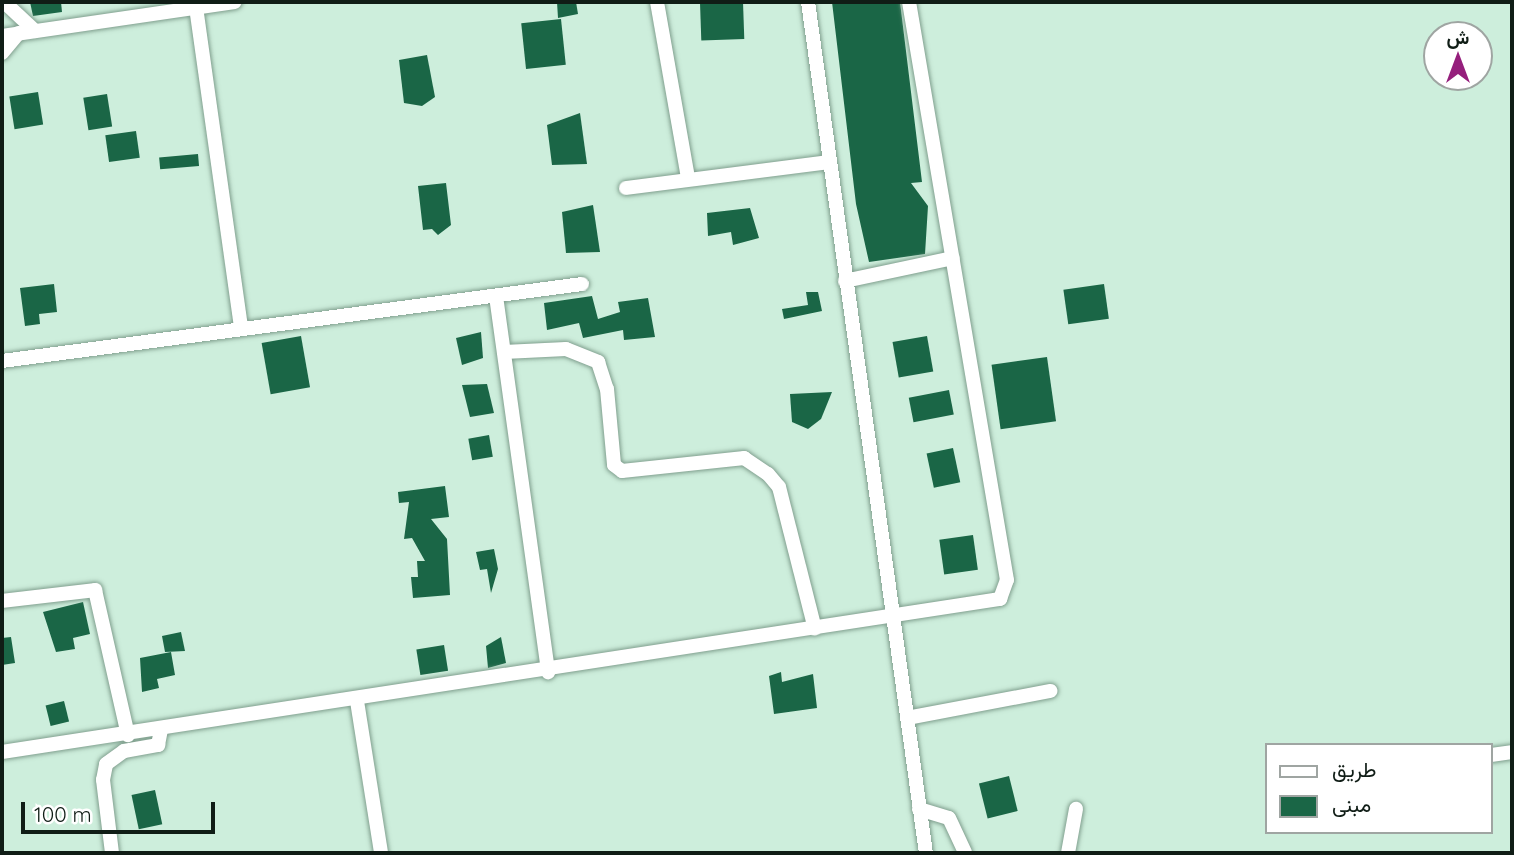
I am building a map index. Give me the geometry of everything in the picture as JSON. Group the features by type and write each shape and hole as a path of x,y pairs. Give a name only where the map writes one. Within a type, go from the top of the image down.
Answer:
{"street":[{"path":"4,2 35,31"},
{"path":"2,36 134,9 196,8 235,2"},
{"path":"657,2 688,178"},
{"path":"808,2 828,162 926,853"},
{"path":"2,752 548,672 1000,599 1006,591 909,2"},
{"path":"196,8 241,326"},
{"path":"2,53 19,33"},
{"path":"626,188 828,162"},
{"path":"845,281 953,258"},
{"path":"2,361 241,326 582,284"},
{"path":"496,296 548,672"},
{"path":"504,352 566,349 598,362 607,389 614,465 622,471 744,458 768,474 779,487 815,629"},
{"path":"2,601 95,590 128,735"},
{"path":"907,718 1050,691"},
{"path":"356,701 381,853"},
{"path":"112,853 103,780 106,764 124,751 158,745 161,730"},
{"path":"1493,755 1512,752"},
{"path":"919,809 949,818 965,853"},
{"path":"1068,853 1076,809"}],"building":[{"path":"30,2 61,2 62,12 33,16"},
{"path":"557,2 576,2 578,14 558,18"},
{"path":"743,2 744,39 701,40 700,4"},
{"path":"832,2 900,2 922,182 911,183 928,206 925,254 869,262 856,204"},
{"path":"561,19 566,65 526,69 521,23"},
{"path":"427,55 435,97 422,106 404,103 399,60"},
{"path":"38,92 43,125 15,129 9,97"},
{"path":"107,94 112,127 88,130 83,98"},
{"path":"580,113 587,164 552,165 547,125"},
{"path":"136,131 140,158 109,162 105,135"},
{"path":"198,154 199,166 160,169 159,157"},
{"path":"446,183 451,225 438,235 432,229 423,230 418,186"},
{"path":"593,205 600,252 566,253 562,212"},
{"path":"750,208 759,238 733,245 731,232 708,236 707,213"},
{"path":"54,284 57,312 39,314 40,324 25,326 20,288"},
{"path":"1104,284 1109,319 1068,324 1063,290"},
{"path":"806,292 818,292 822,311 784,319 782,309 808,305"},
{"path":"592,296 598,319 620,312 618,302 648,298 655,337 624,340 623,330 583,338 579,323 547,330 544,303"},
{"path":"481,332 483,358 462,365 456,338"},
{"path":"301,336 310,387 271,394 262,343"},
{"path":"927,336 933,371 899,378 893,342"},
{"path":"1047,357 1056,421 1001,429 992,365"},
{"path":"487,384 494,413 470,417 462,385"},
{"path":"949,390 954,415 914,422 909,398"},
{"path":"832,392 821,419 808,429 792,422 790,394"},
{"path":"489,435 493,457 472,460 468,439"},
{"path":"953,448 960,482 934,488 927,454"},
{"path":"445,486 449,517 431,519 447,539 450,595 413,598 411,577 418,577 417,561 425,561 412,538 404,539 409,502 399,503 398,492"},
{"path":"973,535 978,570 944,574 939,540"},
{"path":"494,549 498,569 491,593 487,569 480,570 476,552"},
{"path":"83,602 90,634 73,638 75,649 56,652 43,612"},
{"path":"181,632 185,651 165,652 162,636"},
{"path":"11,637 15,663 2,665 2,638"},
{"path":"501,637 506,663 488,668 486,646"},
{"path":"444,645 448,671 420,675 416,649"},
{"path":"171,652 175,675 157,679 159,688 142,692 140,658"},
{"path":"781,672 782,682 813,674 817,708 774,714 769,676"},
{"path":"64,701 69,721 51,726 46,706"},
{"path":"1009,776 1018,811 988,818 979,783"},
{"path":"155,790 162,824 139,829 132,795"}]}
